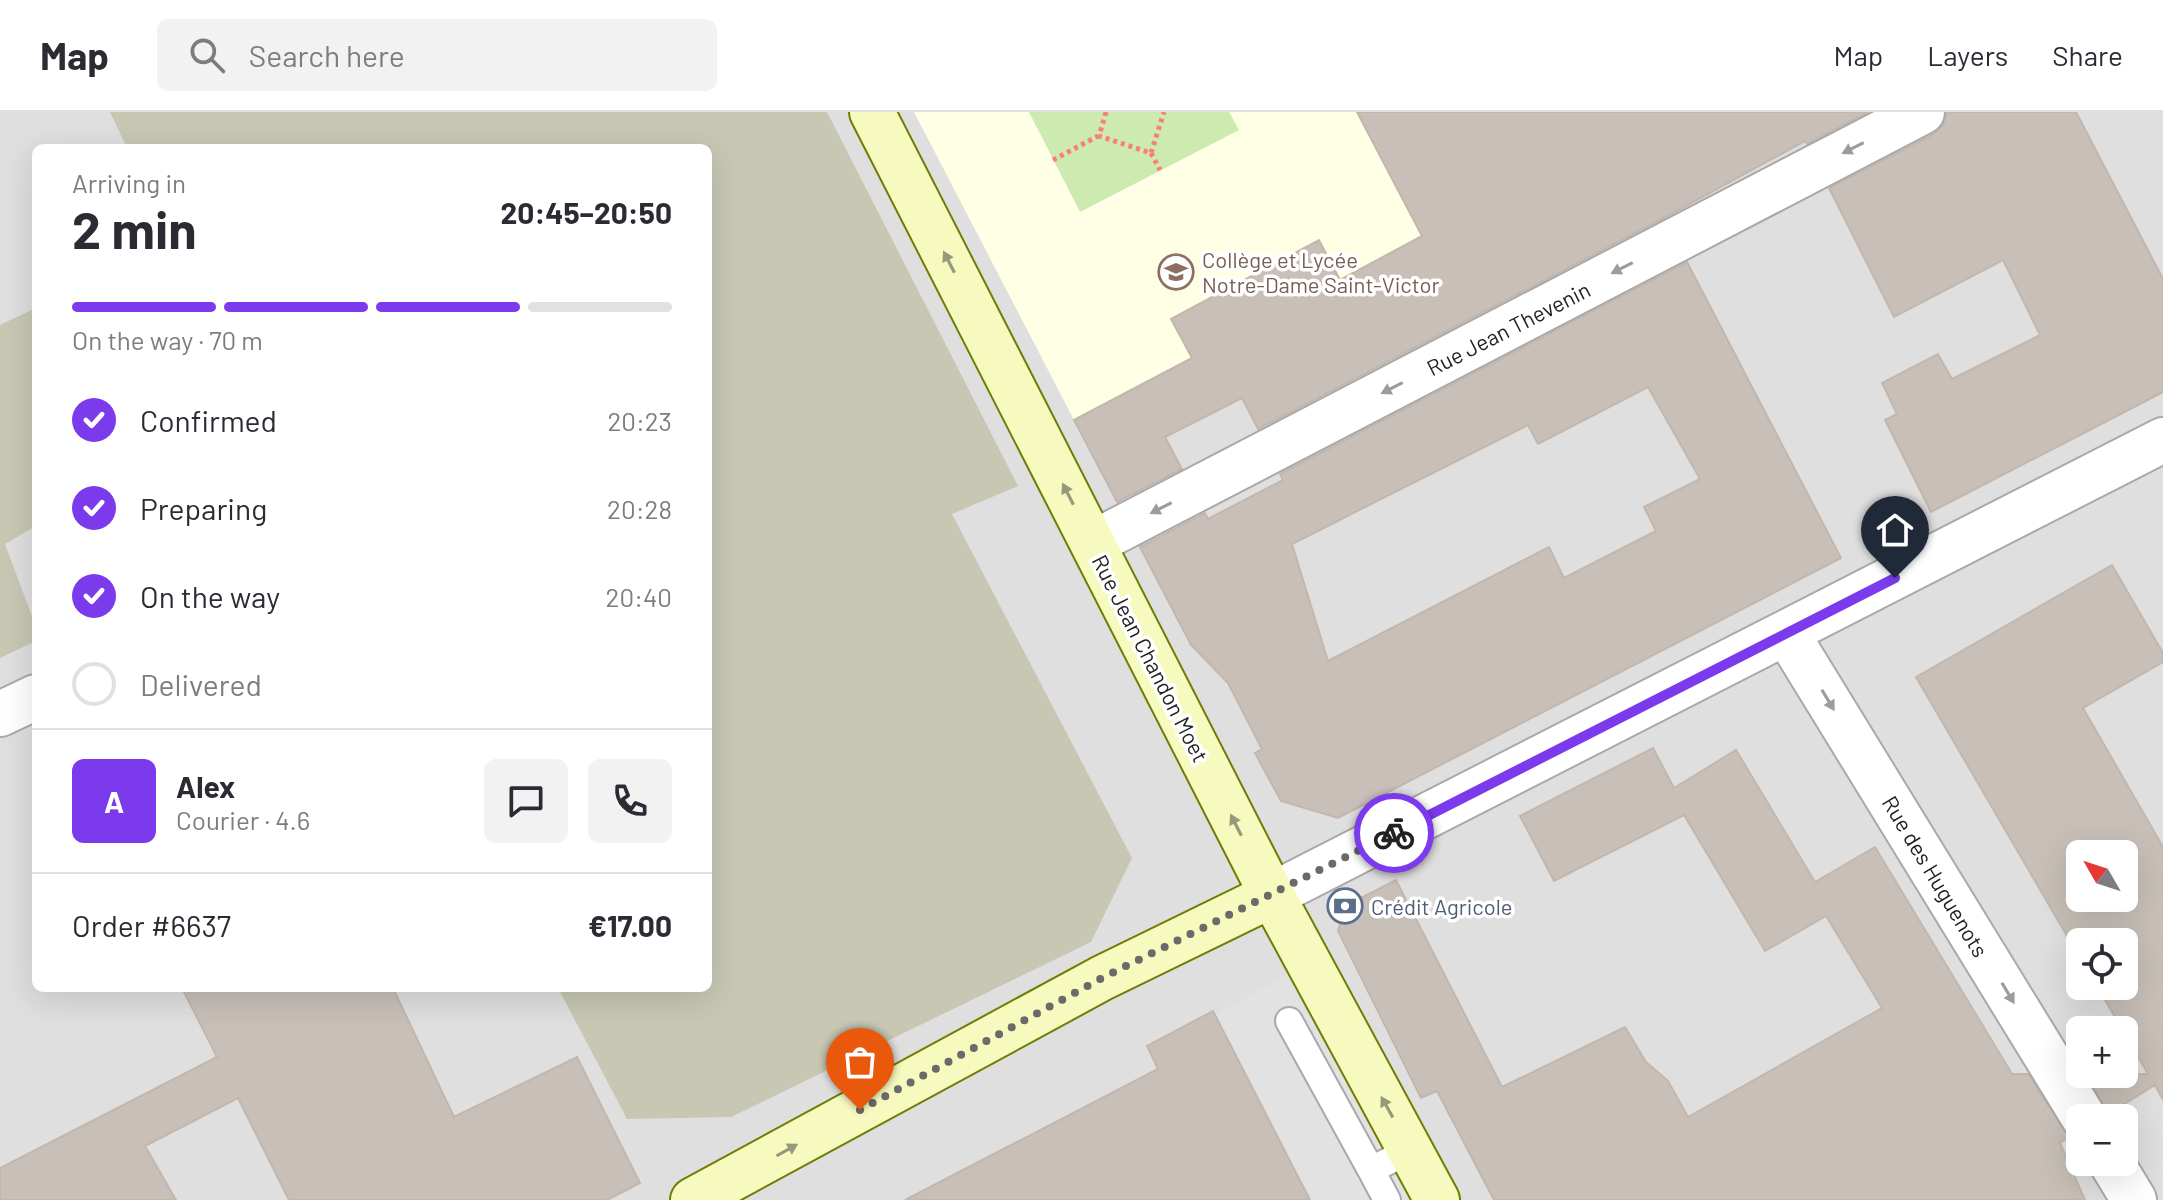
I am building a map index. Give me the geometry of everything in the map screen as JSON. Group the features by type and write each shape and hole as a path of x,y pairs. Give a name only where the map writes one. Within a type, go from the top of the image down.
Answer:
{"main road":[{"name":"Rue Jean Chandon Moet","path":"872,112 1272,895 1437,1200"},
{"path":"720,1194 1102,978 1272,895"}],"street":[{"name":"Rue Jean Thevenin","path":"1093,543 1922,112"},
{"path":"1272,895 2163,440"},
{"name":"Rue des Huguenots","path":"1787,634 2075,1104"},
{"path":"0,714 32,699"},
{"path":"2119,1176 2134,1200"}],"lane":[{"path":"1289,1021 1387,1200"},
{"path":"1371,1170 1410,1150"}],"path":[{"path":"1099,136 1106,112"},
{"path":"1151,153 1164,112"},
{"path":"1053,160 1099,136 1151,153 1160,170"}],"shaded area":[{"path":"0,112 2163,112 2163,1200 0,1200"},
{"path":"110,112 827,112 1018,486 952,514 1132,858 1091,942 731,1117 627,1119 560,992 712,992 712,144 125,144"},
{"name":"Collège et Lycée Notre-Dame Saint-Victor","path":"914,112 1658,112 1074,420"},
{"path":"32,310 32,528 5,544 32,616 32,643 0,658 0,325"},
{"path":"1291,973 1413,1200 1310,1200 1215,1015"}],"green space":[{"path":"1029,112 1229,112 1239,130 1080,212"}],"building":[{"path":"1357,112 1868,112 1807,144 1805,141 1664,218 1258,429 1242,398 1165,437 1182,469 1117,502 1074,420 1192,358 1171,319 1319,240 1340,280 1422,236"},
{"path":"1947,112 2076,112 2163,279 2163,392 1931,512 1885,420 1897,414 1882,383 1938,354 1952,379 2040,335 2003,260 1894,317 1829,188 1934,134 1943,125"},
{"path":"1687,262 1841,558 1338,818 1281,801 1255,753 1262,749 1228,683 1191,645 1140,547 1205,513 1208,519 1283,480 1280,474","holes":["1648,387 1700,479 1644,507 1656,531 1564,578 1549,547 1328,661 1292,544 1528,425 1538,444"]},
{"path":"2112,565 2163,653 2163,662 2083,708 2163,847 2163,1100 2155,1085 2124,1104 2102,1104 2094,1088 2138,1088 2138,1074 2148,1074 2138,1057 2138,1016 2114,1016 2105,1000 2138,1000 2138,928 2066,928 2066,934 1916,677"},
{"path":"1653,748 1674,788 1736,750 1815,882 1875,847 2012,1074 2028,1074 2066,1132 2066,1139 2060,1143 2066,1157 2066,1176 2074,1176 2085,1200 1494,1200 1437,1091 1421,1098 1338,931 1345,906 1396,880 1502,1087 1625,1027 1646,1062 1668,1081 1688,1117 1882,1008 1826,916 1765,951 1684,815 1554,881 1520,816"},
{"path":"184,992 395,992 454,1117 577,1057 640,1183 607,1200 289,1200 238,1098 145,1146 176,1200 0,1200 0,1168 217,1057"},
{"path":"1213,1011 1310,1200 905,1200 1158,1069 1147,1046"}],"way so far":[{"path":"860,1110 1102,978 1394,833"}],"place":[{"name":"Collège et Lycée Notre-Dame Saint-Victor","path":"1176,272"},
{"name":"Crédit Agricole","path":"1345,906"}],"route":[{"path":"1394,833 1895,578"}]}
